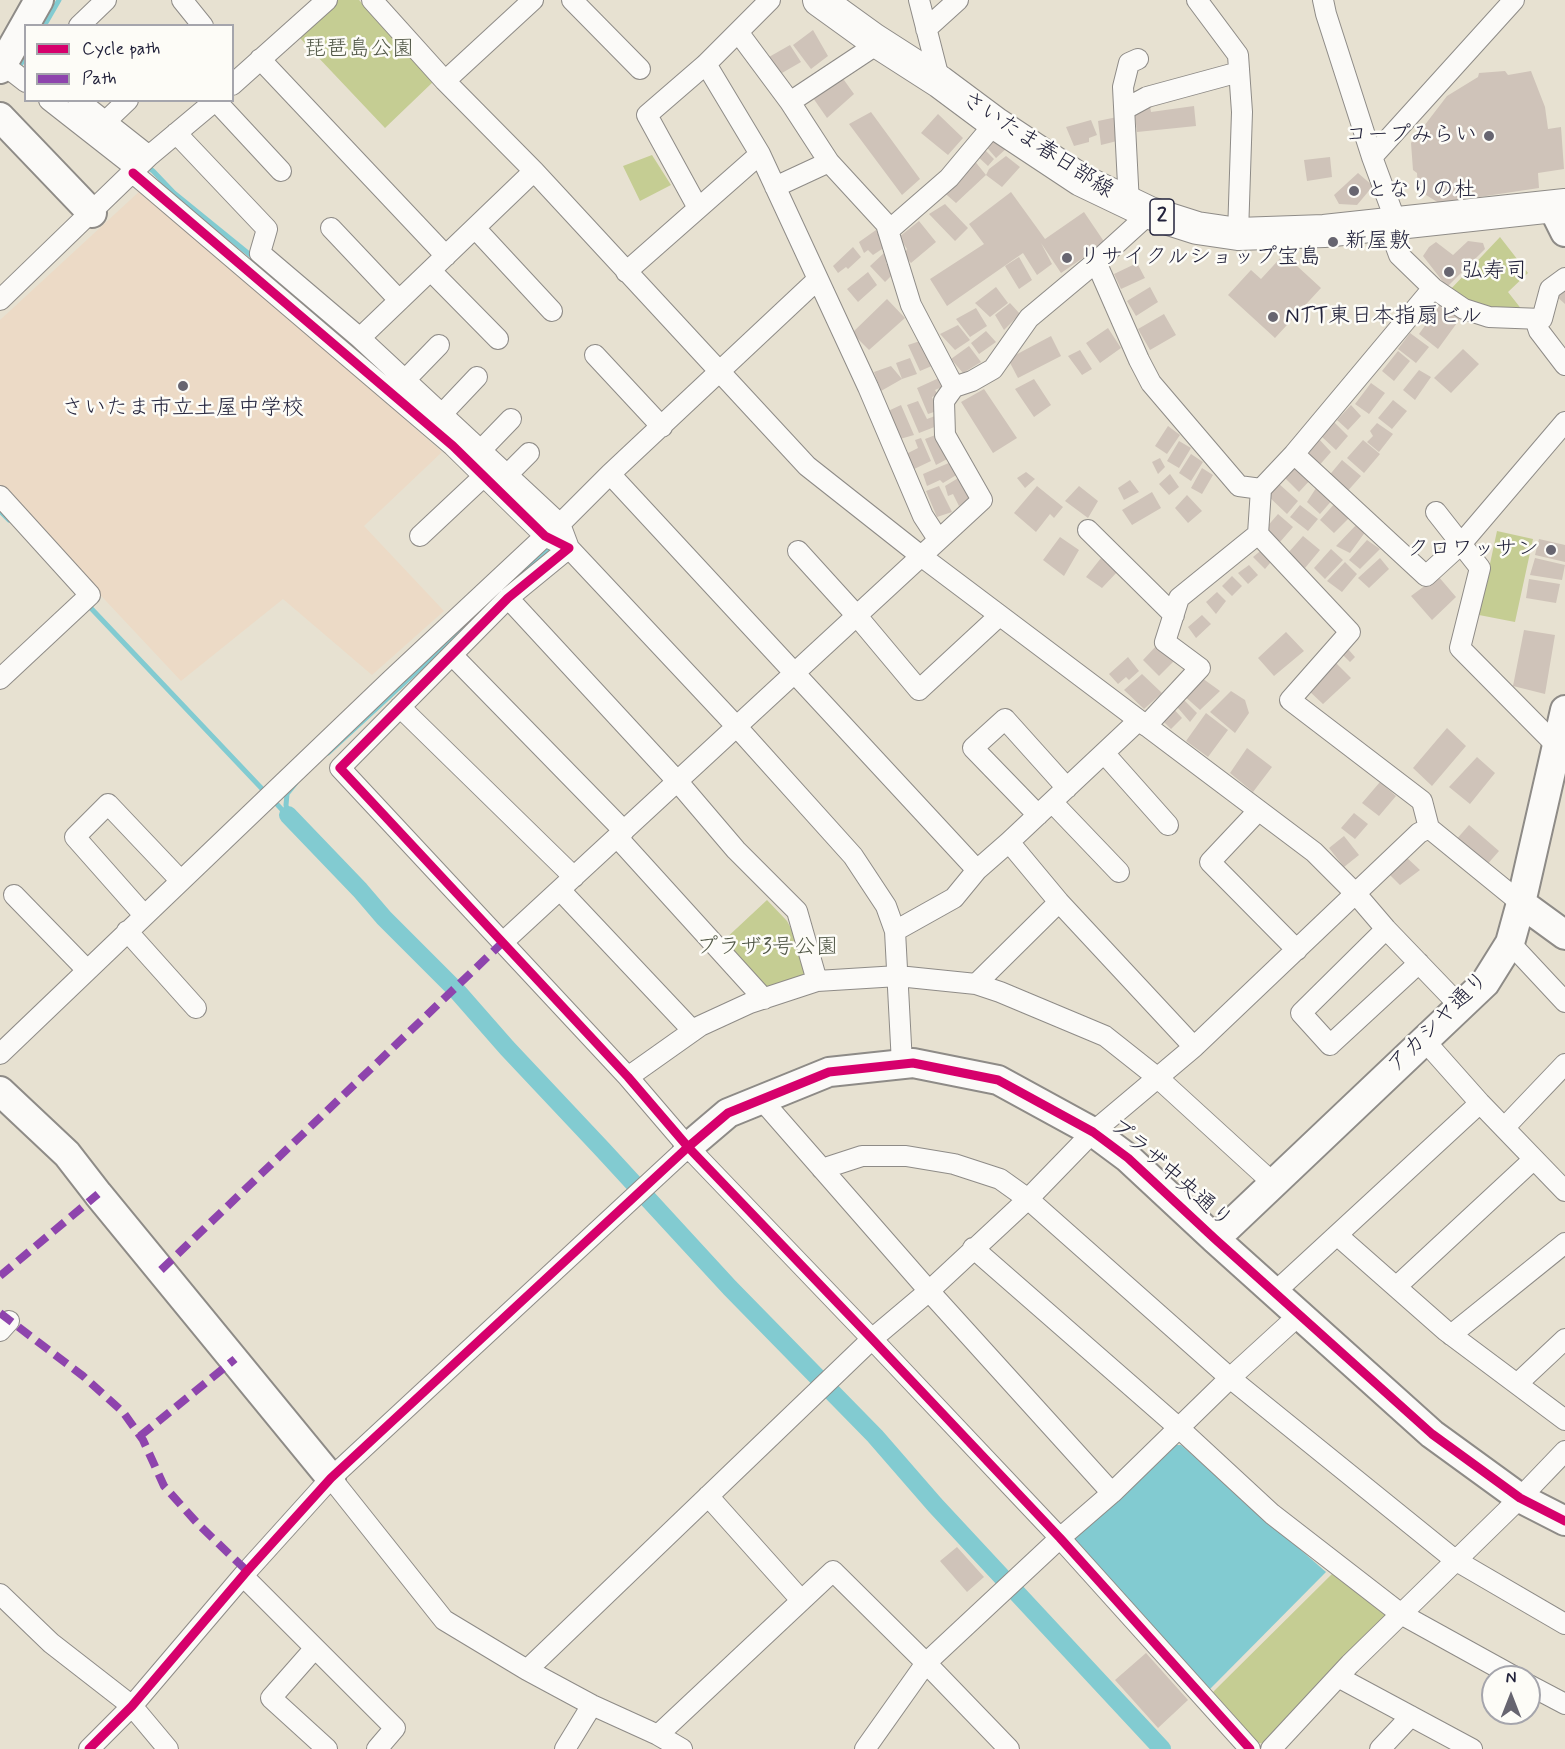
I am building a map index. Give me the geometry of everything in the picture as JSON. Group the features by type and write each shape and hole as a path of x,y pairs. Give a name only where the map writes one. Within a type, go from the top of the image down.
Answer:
{"main road":[{"name":"さいたま春日部線","path":"819,0 1081,180 1140,209 1197,228 1238,234 1324,231 1396,222 1561,214"}],"street":[{"path":"25,24 39,0"},
{"path":"81,24 106,0"},
{"path":"182,0 201,24"},
{"path":"234,83 327,0"},
{"path":"372,0 445,81 534,171 807,466 999,616 1314,852 1460,1006"},
{"path":"445,81 533,0"},
{"path":"572,0 640,69"},
{"path":"698,208 647,115 706,64 770,0"},
{"path":"919,0 940,82"},
{"path":"926,29 958,0"},
{"path":"1197,0 1238,55 1242,112 1238,234"},
{"path":"1323,0 1372,157 1396,222 1395,244 1399,255 1433,288 1464,309 1488,317 1542,319 1550,289 1565,278"},
{"path":"1372,157 1514,0"},
{"path":"24,26 1,65 24,81"},
{"path":"738,32 790,102 829,162 886,224 911,305 954,387"},
{"path":"790,102 879,43"},
{"path":"261,59 446,256"},
{"path":"502,944 982,500 945,435 944,401 954,387 972,381 993,369 1029,318 1096,262 1140,209 1123,87 1129,63 1138,59"},
{"path":"706,64 760,154 868,387 923,516 938,539"},
{"path":"1125,109 1147,97 1239,72"},
{"path":"53,102 141,165 484,476 552,530"},
{"path":"80,102 105,122 141,165"},
{"path":"105,122 126,102"},
{"path":"0,300 141,165 215,102"},
{"path":"217,102 281,171"},
{"path":"0,117 92,213"},
{"path":"888,231 949,178 995,123"},
{"path":"176,133 267,229 261,253 360,338 507,475 552,530 737,727 853,855 886,906 895,931 903,1064"},
{"path":"626,272 760,154"},
{"path":"775,187 829,162"},
{"path":"360,338 534,171"},
{"path":"331,228 399,300"},
{"path":"475,228 552,310"},
{"path":"1096,262 1138,360 1151,382 1239,486 1261,489"},
{"path":"430,271 498,339"},
{"path":"0,1054 277,788 818,280"},
{"path":"1433,288 1294,454 1261,489 1258,534 1350,632 1290,700 1422,801 1429,828 1521,903 1565,935"},
{"path":"1535,319 1539,331 1565,365"},
{"path":"405,380 439,345"},
{"path":"595,355 662,427"},
{"path":"442,414 477,377"},
{"path":"481,450 511,419"},
{"path":"1294,454 1426,576 1461,544 1565,422"},
{"path":"507,475 529,453"},
{"path":"610,474 977,870"},
{"path":"420,536 484,476"},
{"path":"0,496 90,595 0,678"},
{"path":"1436,512 1480,568 1460,648 1557,746"},
{"path":"1088,530 1174,615"},
{"path":"895,931 954,898 977,870 1104,753 1142,723 1200,668 1165,642 1179,598 1258,534"},
{"path":"569,548 508,598 340,768 628,1077 688,1147 1060,1538 1250,1749"},
{"path":"798,551 920,690 999,616"},
{"path":"508,598 678,782 736,849 797,912 818,981"},
{"path":"452,655 621,834 764,999"},
{"path":"400,707 567,884 693,1031"},
{"name":"アカシヤ通り","path":"1215,1239 1485,983 1510,943 1565,710"},
{"path":"1067,788 1005,719 973,748 1119,872"},
{"path":"1104,753 1168,825"},
{"path":"144,915 75,837 108,804 181,881"},
{"path":"1258,811 1210,861 1297,950"},
{"path":"527,1670 872,1339 928,1291 1028,1198 1093,1132 1194,1047 1419,833 1429,828"},
{"path":"1009,842 1059,902 1194,1047"},
{"path":"14,895 87,970"},
{"path":"976,984 1059,902"},
{"path":"1386,930 1301,1013 1330,1045 1419,963"},
{"path":"127,932 196,1008"},
{"path":"1510,943 1565,1002"},
{"path":"628,1077 700,1026 750,1004 818,981 898,976 976,984 1105,1036 1158,1078 1273,1183"},
{"path":"1424,1040 1480,1103 1565,1191"},
{"name":"プラザ中央通り","path":"688,1147 728,1113 829,1072 913,1063 998,1080 1093,1132 1128,1158 1274,1293 1432,1434 1520,1498 1565,1521"},
{"path":"1504,1128 1565,1064"},
{"path":"0,1091 67,1154 444,1620 527,1670 682,1749"},
{"path":"760,1100 928,1291 1112,1493"},
{"path":"1274,1293 1480,1103"},
{"path":"89,1749 132,1706 243,1576 331,1478 688,1147"},
{"path":"822,1169 862,1156 906,1156 954,1164 1000,1179 1028,1198 1230,1378 1455,1560 1565,1624"},
{"path":"1396,1287 1534,1159"},
{"path":"1337,1235 1451,1335 1565,1420"},
{"path":"1451,1335 1565,1243"},
{"path":"973,1248 1179,1428 1272,1514 1401,1614 1493,1665"},
{"path":"865,1749 926,1663 1060,1538 1112,1493 1230,1378 1299,1315"},
{"path":"1517,1384 1565,1339"},
{"path":"1271,1749 1338,1677 1565,1451"},
{"path":"708,1496 801,1600"},
{"path":"658,1735 833,1571 1009,1749"},
{"path":"243,1576 396,1728 377,1749"},
{"path":"0,1594 51,1643 132,1706 168,1749"},
{"path":"315,1648 271,1698 327,1749"},
{"path":"1338,1677 1472,1749"},
{"path":"1541,1691 1565,1704"},
{"path":"565,1749 592,1705"},
{"path":"1380,1749 1411,1716"}],"shaded area":[{"name":"さいたま市立土屋中学校","path":"142,189 442,452 364,526 444,611 372,675 283,599 181,681 0,488 0,320"}],"green space":[{"name":"琵琶島公園","path":"336,0 359,0 434,81 385,128 298,36"},
{"path":"652,155 671,185 640,201 623,166"},
{"path":"1500,237 1528,273 1508,292 1526,315 1487,313 1449,291"},
{"path":"1497,531 1533,539 1515,622 1479,615"},
{"name":"プラザ3号公園","path":"767,900 787,921 802,949 808,973 803,983 763,988 722,942"},
{"path":"1332,1574 1385,1614 1385,1623 1269,1744 1258,1743 1213,1692"}],"water":[{"path":"1173,1445 1181,1445 1326,1572 1209,1690 1072,1545 1074,1536"}],"building":[{"path":"813,30 828,56 811,69 793,45"},
{"path":"790,45 801,62 782,73 769,57"},
{"name":"コープみらい","path":"1505,71 1508,75 1531,71 1545,107 1548,129 1561,127 1564,169 1538,173 1539,188 1439,203 1426,195 1426,190 1418,190 1417,173 1413,170 1411,143 1447,96 1478,77 1479,73"},
{"path":"839,73 854,94 827,118 811,95"},
{"path":"1149,101 1151,112 1194,106 1196,126 1137,132 1134,107"},
{"path":"871,112 920,179 902,195 849,124"},
{"path":"938,114 963,138 948,155 921,133"},
{"path":"1117,117 1121,140 1101,145 1098,121"},
{"path":"1091,120 1097,135 1089,138 1089,142 1074,146 1066,127"},
{"path":"992,134 1008,147 996,158 983,143"},
{"path":"983,148 994,159 988,166 976,155"},
{"path":"969,154 986,175 956,203 940,189"},
{"path":"1006,156 1020,167 1002,187 986,175 989,169"},
{"path":"1330,157 1332,177 1307,181 1304,160"},
{"name":"となりの杜","path":"1358,173 1373,186 1357,205 1339,204 1334,195"},
{"path":"1011,192 1045,239 1084,212 1105,243 1061,273 1041,243 1052,264 1037,275 1023,253 947,306 930,279 984,244 969,224"},
{"path":"945,204 968,228 955,241 929,214"},
{"path":"919,221 936,242 911,263 904,255 907,249 899,237"},
{"path":"876,230 881,235 879,238 885,247 873,255 868,250 864,253 859,242"},
{"name":"弘寿司","path":"1468,241 1483,243 1485,249 1447,287 1423,256 1436,242 1453,255"},
{"path":"853,247 861,257 848,269 846,267 838,273 833,266"},
{"path":"884,253 890,257 886,263 895,272 885,282 870,266"},
{"name":"NTT東日本指扇ビル","path":"1284,254 1321,288 1275,338 1228,295 1251,270 1261,279"},
{"path":"1019,257 1032,280 1019,289 1005,266"},
{"path":"1137,263 1145,278 1121,289 1114,274"},
{"path":"868,272 877,285 858,302 847,289"},
{"path":"996,287 1008,303 990,317 975,303"},
{"path":"1150,287 1158,302 1136,316 1127,301"},
{"path":"1565,289 1565,304 1556,296"},
{"path":"887,299 905,318 869,350 852,333"},
{"path":"1442,302 1462,316 1438,349 1419,334"},
{"path":"1010,303 1020,314 1004,330 995,315"},
{"path":"976,308 987,326 970,337 956,319"},
{"path":"1164,314 1176,335 1150,350 1138,329"},
{"path":"958,325 970,340 955,350 940,334"},
{"path":"1108,328 1121,348 1100,363 1086,343"},
{"path":"986,331 996,342 979,354 971,343"},
{"path":"1410,333 1429,347 1416,363 1398,349"},
{"path":"1051,336 1061,356 1018,378 1008,359"},
{"path":"920,341 934,365 920,371 908,345"},
{"path":"969,346 981,362 963,373 951,359"},
{"path":"1463,349 1479,364 1451,393 1434,378"},
{"path":"1080,350 1092,369 1082,375 1068,356"},
{"path":"1398,351 1410,361 1394,381 1382,371"},
{"path":"910,358 917,374 902,379 896,363"},
{"path":"891,366 902,379 881,391 874,372"},
{"path":"1419,370 1431,377 1415,400 1403,390"},
{"path":"939,378 942,387 935,390 938,395 932,397 937,411 928,414 917,388"},
{"path":"1034,379 1051,405 1034,417 1015,389"},
{"path":"1371,383 1385,393 1369,414 1355,404"},
{"path":"984,389 1017,438 993,453 961,402"},
{"path":"1393,400 1407,411 1392,429 1378,418"},
{"path":"918,401 927,419 935,416 937,426 919,433 907,405"},
{"path":"901,405 914,435 900,439 888,411"},
{"path":"1351,405 1361,416 1348,430 1337,420"},
{"path":"1333,421 1348,436 1336,450 1321,436"},
{"path":"1377,423 1393,434 1379,452 1367,442 1373,436 1370,431"},
{"path":"1168,426 1180,435 1167,454 1155,446"},
{"path":"938,434 949,458 936,465 925,439"},
{"path":"921,438 931,461 912,470 906,454 918,448 915,440"},
{"path":"1318,438 1331,452 1317,468 1301,453"},
{"path":"1363,440 1380,454 1364,473 1347,458"},
{"path":"1179,441 1191,448 1179,468 1167,461"},
{"path":"1191,454 1203,462 1191,481 1179,473"},
{"path":"1160,458 1165,467 1158,474 1152,462"},
{"path":"1342,460 1361,476 1345,494 1327,478"},
{"path":"951,462 958,474 943,483 940,480 927,486 923,474"},
{"path":"1294,462 1312,478 1299,492 1282,475"},
{"path":"1202,468 1213,475 1202,494 1191,488"},
{"path":"1026,472 1035,479 1025,488 1017,478"},
{"path":"1170,474 1179,487 1169,495 1159,484"},
{"path":"960,477 970,498 959,506 953,494 948,496 945,486"},
{"path":"1130,480 1139,492 1124,500 1118,488"},
{"path":"1278,483 1298,501 1287,514 1267,495"},
{"path":"1318,485 1334,498 1320,514 1307,502"},
{"path":"939,486 952,512 937,517 926,491"},
{"path":"1037,486 1063,507 1054,518 1050,514 1036,532 1014,513"},
{"path":"1079,486 1098,501 1088,518 1065,501"},
{"path":"1152,492 1161,508 1132,525 1122,510"},
{"path":"1187,495 1202,511 1188,523 1175,508"},
{"path":"1336,502 1350,517 1334,533 1320,520"},
{"path":"1300,505 1318,519 1308,531 1290,517"},
{"path":"1278,514 1293,527 1280,542 1265,529"},
{"path":"1358,523 1366,531 1350,553 1336,546"},
{"path":"1303,536 1320,550 1305,568 1288,553"},
{"path":"1060,537 1079,550 1064,576 1043,560"},
{"name":"クロワッサン","path":"1539,539 1565,545 1565,562 1535,555"},
{"path":"1367,540 1380,549 1360,569 1349,560"},
{"path":"1264,548 1275,557 1265,569 1253,557"},
{"path":"1331,549 1343,560 1325,579 1314,568"},
{"path":"1101,558 1119,570 1102,588 1086,577"},
{"path":"1380,558 1389,569 1369,588 1358,578"},
{"path":"1535,558 1565,565 1562,580 1530,575"},
{"path":"1345,562 1357,574 1342,592 1327,581"},
{"path":"1249,565 1258,575 1248,584 1238,573"},
{"path":"1232,576 1242,586 1232,596 1222,586"},
{"path":"1438,576 1456,597 1432,620 1411,596"},
{"path":"1529,579 1560,584 1556,603 1526,598"},
{"path":"1217,592 1226,601 1216,614 1206,602"},
{"path":"1202,615 1211,624 1196,638 1188,627"},
{"path":"1524,630 1555,635 1545,694 1513,686"},
{"path":"1286,632 1304,651 1274,676 1258,658"},
{"path":"1157,645 1175,660 1159,676 1143,660"},
{"path":"1348,649 1355,657 1350,662 1343,655"},
{"path":"1128,657 1139,671 1129,680 1126,677 1118,684 1109,674"},
{"path":"1334,661 1351,678 1323,704 1308,690"},
{"path":"1142,674 1162,693 1144,709 1124,690"},
{"path":"1202,678 1220,691 1200,710 1182,694"},
{"path":"1231,691 1245,700 1249,713 1235,733 1210,712"},
{"path":"1179,695 1197,713 1190,722 1172,701"},
{"path":"1170,705 1182,718 1171,729 1158,716"},
{"path":"1206,713 1228,730 1208,757 1186,741"},
{"path":"1447,728 1466,746 1432,786 1413,768"},
{"path":"1247,748 1272,767 1253,792 1230,773"},
{"path":"1477,757 1495,773 1470,804 1449,787"},
{"path":"1380,782 1396,796 1379,816 1362,803"},
{"path":"1354,813 1368,824 1355,839 1341,828"},
{"path":"1469,825 1499,851 1485,867 1455,841"},
{"path":"1344,836 1359,855 1344,867 1329,848"},
{"path":"1405,856 1420,870 1400,885 1387,872"},
{"path":"957,1547 984,1577 967,1592 940,1561"},
{"path":"1146,1653 1188,1700 1158,1728 1115,1680"}],"waterway":[{"path":"45,24 59,0"},
{"path":"22,69 19,67 24,59"},
{"path":"145,165 174,193 254,258"},
{"path":"274,277 315,316"},
{"path":"0,511 9,520"},
{"path":"520,576 552,545"},
{"path":"87,604 266,793"},
{"path":"328,753 478,615"},
{"path":"288,815 287,794 295,784"},
{"path":"273,800 287,815"},
{"path":"288,815 384,918 457,991 730,1288 875,1436 935,1505 1162,1749"}],"marked path":[{"path":"161,1270 502,943"},
{"path":"0,1276 98,1194"},
{"path":"0,1313 83,1376 123,1412 143,1440 164,1486 198,1524 247,1571"},
{"path":"140,1436 235,1359"}],"cycle path":[{"path":"133,173 453,446 545,536 569,548 508,598 340,768 628,1077 688,1147 1060,1538 1250,1749"},
{"path":"89,1749 132,1706 247,1571 331,1478 688,1147 728,1113 829,1072 913,1063 998,1080 1093,1132 1128,1158 1432,1434 1520,1498 1565,1521"}],"place":[{"name":"コープみらい","path":"1489,136"},
{"name":"となりの杜","path":"1354,191"},
{"name":"新屋敷","path":"1333,242"},
{"name":"リサイクルショップ宝島","path":"1067,258"},
{"name":"弘寿司","path":"1449,272"},
{"name":"NTT東日本指扇ビル","path":"1273,317"},
{"name":"さいたま市立土屋中学校","path":"183,386"},
{"name":"クロワッサン","path":"1551,550"}]}
